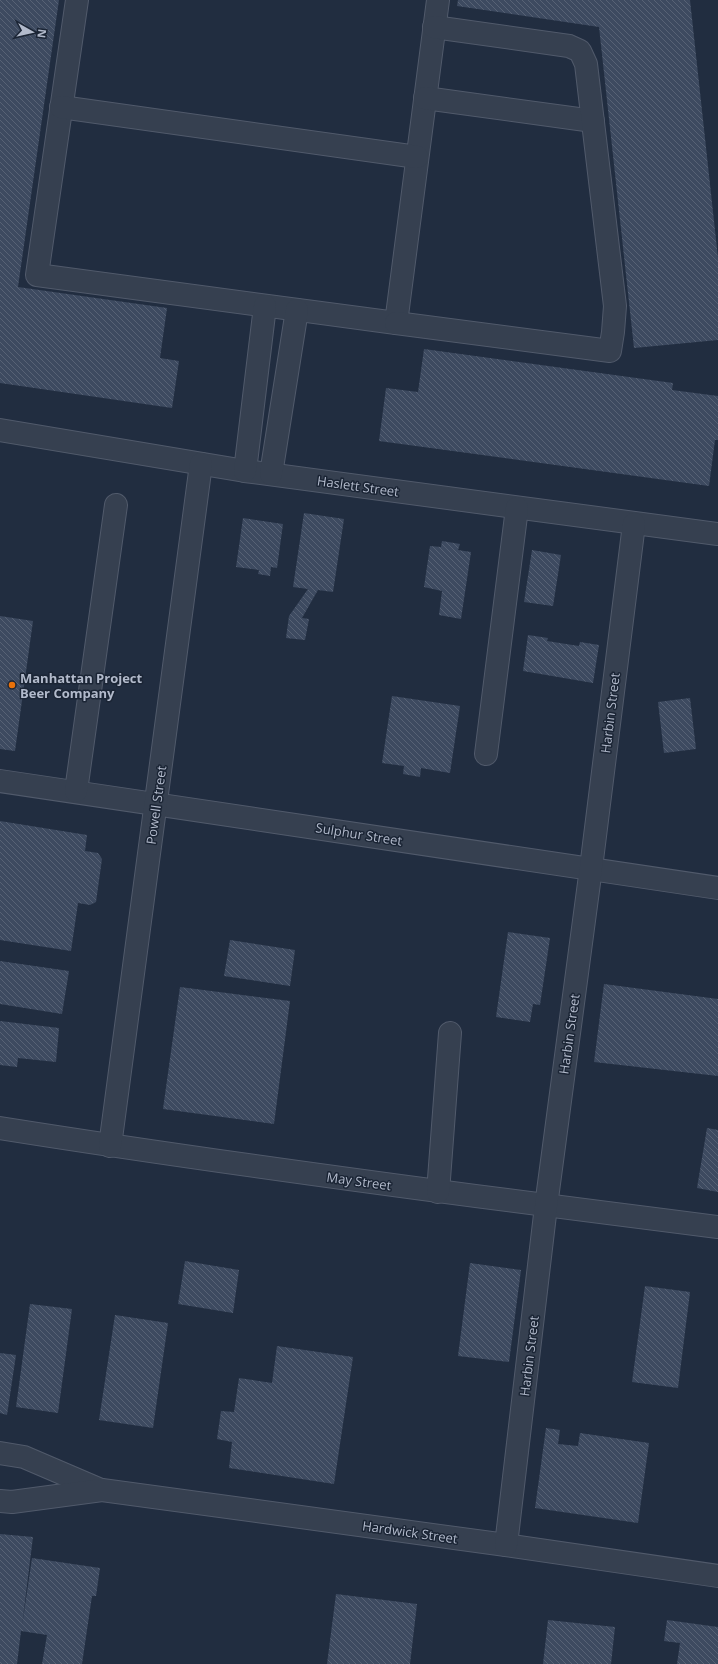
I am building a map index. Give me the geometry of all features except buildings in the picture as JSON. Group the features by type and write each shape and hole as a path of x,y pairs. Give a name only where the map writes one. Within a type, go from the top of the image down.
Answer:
{"street":[{"path":"77,0 37,275 610,350 614,332 615,306 586,64 580,50 569,46 434,27"},
{"path":"396,323 438,0"},
{"path":"425,98 593,121"},
{"path":"62,106 417,156"},
{"path":"245,471 265,306"},
{"path":"271,474 297,310"},
{"name":"Haslett Street","path":"0,430 245,471 718,534"},
{"name":"Powell Street","path":"110,1146 201,464"},
{"path":"76,792 116,505"},
{"path":"486,754 518,508"},
{"name":"Harbin Street","path":"506,1545 546,1206 591,868 634,524"},
{"name":"Sulphur Street","path":"0,781 156,803 718,888"},
{"path":"438,1192 450,1033"},
{"name":"May Street","path":"0,1128 110,1146 438,1192 718,1227"},
{"name":"Hardwick Street","path":"0,1453 24,1457 102,1490 506,1545 718,1576"},
{"name":"Hardwick Street","path":"0,1501 12,1502 102,1490"}],"place":[{"name":"Manhattan Project Beer Company","path":"12,685"}]}
